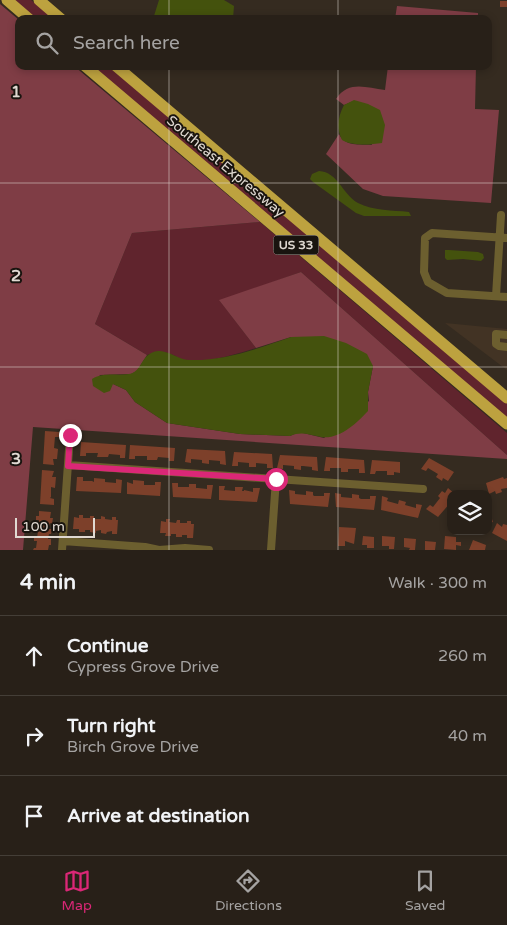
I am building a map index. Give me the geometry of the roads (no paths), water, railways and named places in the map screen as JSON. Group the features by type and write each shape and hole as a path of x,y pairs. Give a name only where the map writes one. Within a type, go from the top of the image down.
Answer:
{"highway":[{"path":"7,0 24,15"},
{"path":"39,0 56,15"},
{"name":"Southeast Expressway","path":"90,70 507,424"},
{"name":"Southeast Expressway","path":"121,70 507,398"}],"street":[{"path":"496,296 504,238 501,215"},
{"path":"504,238 432,233 425,238 424,272 428,282 447,293 507,297"},
{"path":"507,335 496,334 496,344 507,347"},
{"path":"70,435 62,546 209,550"},
{"path":"68,466 423,489"},
{"path":"271,550 276,479"}]}
